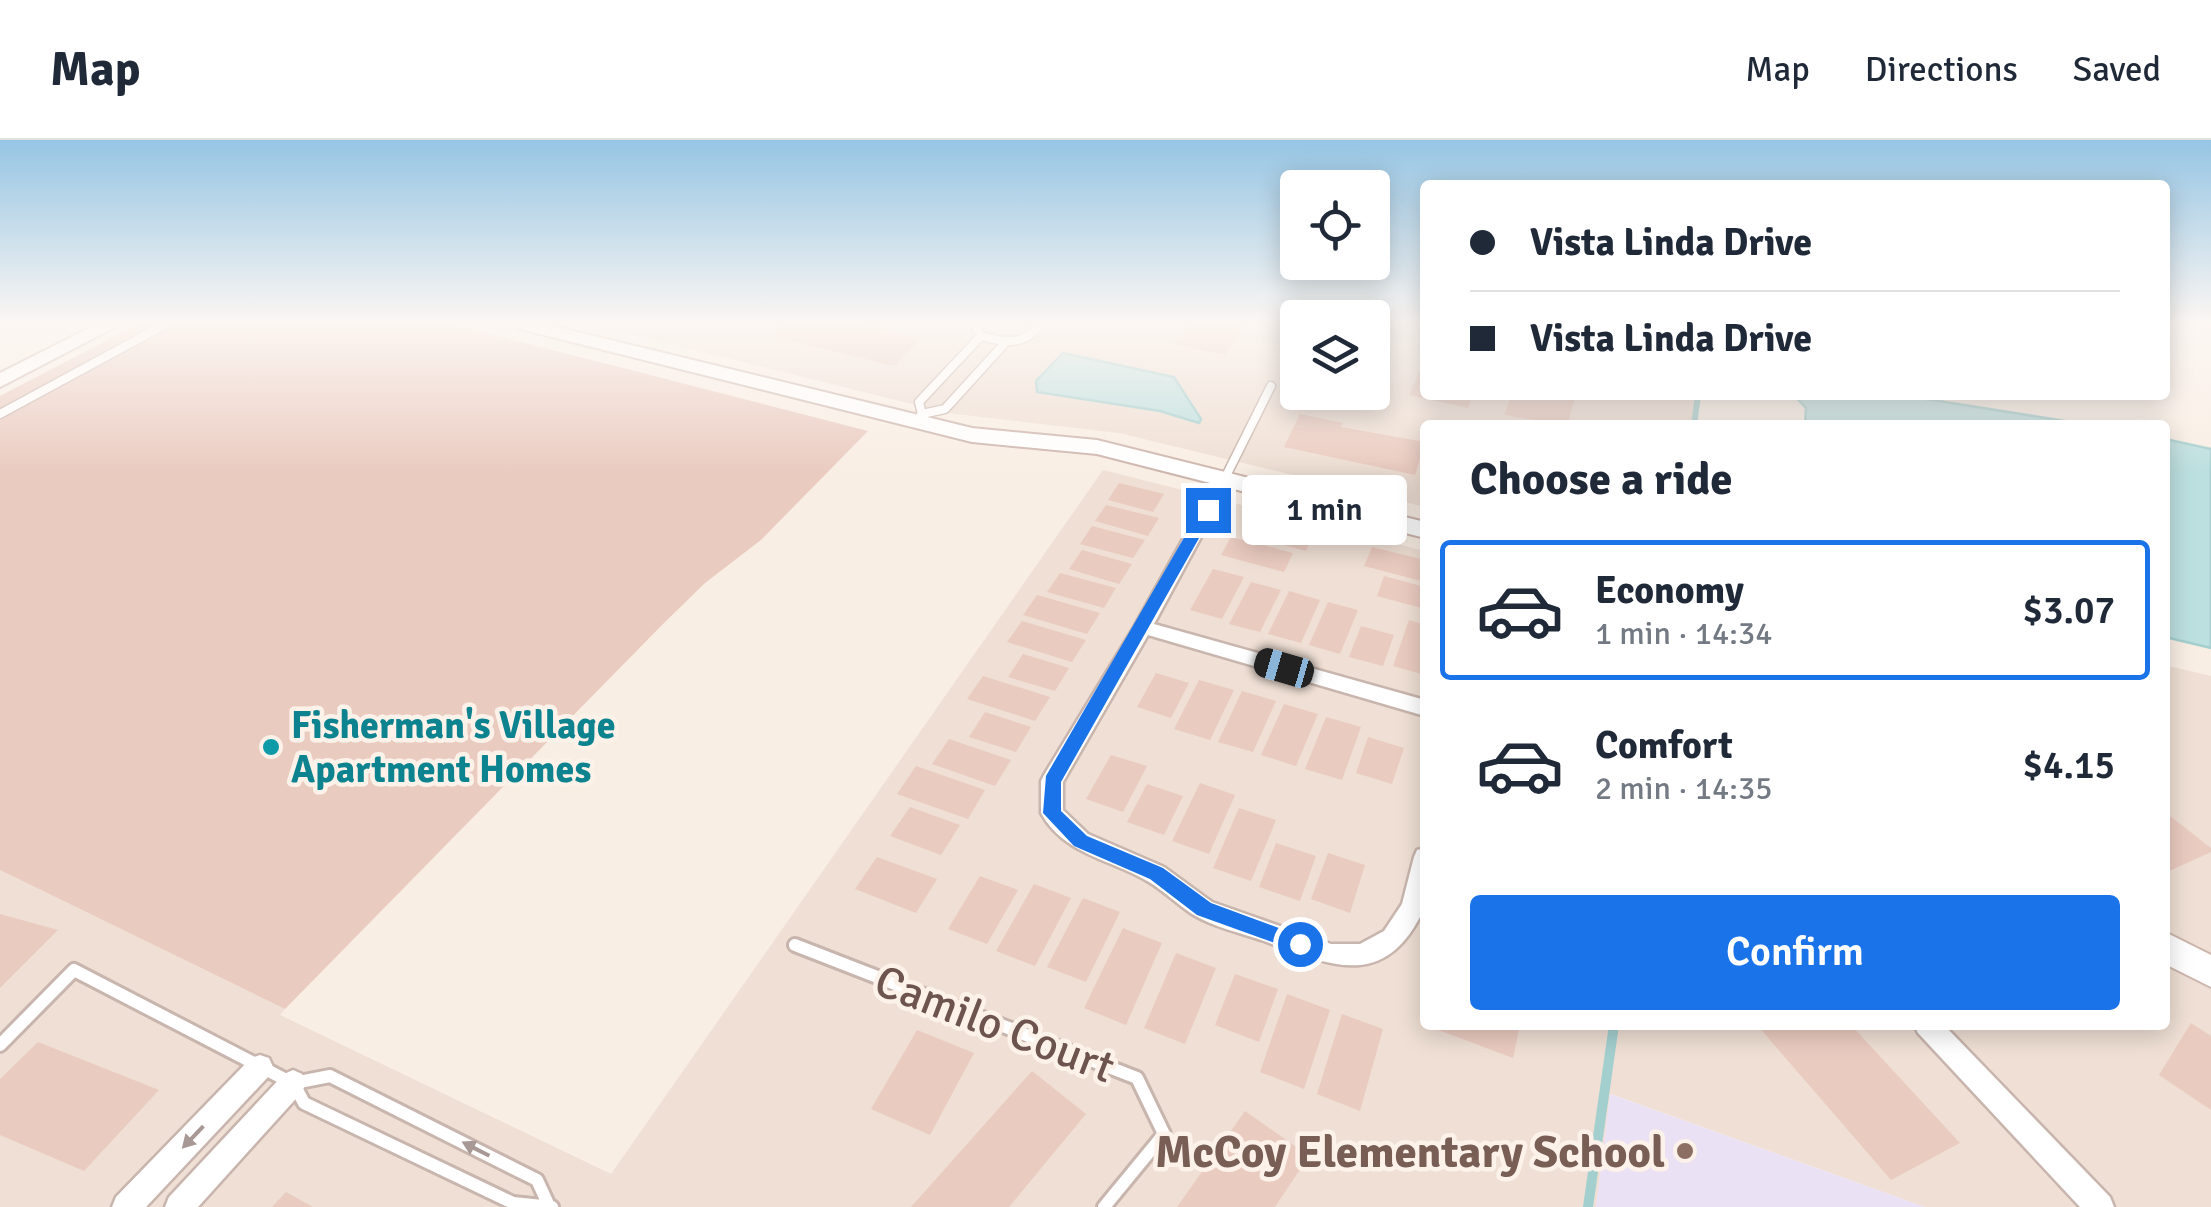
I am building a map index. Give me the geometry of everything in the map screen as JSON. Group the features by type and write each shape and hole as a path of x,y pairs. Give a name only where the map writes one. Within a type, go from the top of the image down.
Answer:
{"street":[{"path":"732,374 918,418 972,436 1097,447 1420,529"},
{"path":"1224,480 1052,781 1052,813 1080,841 1156,874 1204,909 1331,956 1363,955 1394,938 1412,907 1420,876"},
{"path":"1143,627 1420,707"},
{"path":"2170,950 2211,972"},
{"path":"1932,1030 2100,1207"},
{"path":"126,1207 260,1067"},
{"path":"179,1207 293,1084"}],"lane":[{"path":"0,414 74,374"},
{"path":"945,374 919,402 918,418 945,408 977,374"},
{"path":"1224,480 1270,386"},
{"name":"Camilo Court","path":"796,945 1137,1078 1164,1134 1104,1207"},
{"path":"0,1045 74,970 293,1084 304,1103 513,1203 550,1207"},
{"path":"293,1084 330,1076 537,1180 550,1207"}],"shaded area":[{"path":"790,374 1280,374 1280,410 1390,410 1390,374 1420,374 1420,400 1699,400 1697,420 1420,420 1420,506 1119,433 948,413"},
{"path":"1103,470 1420,550 1420,1030 2170,1030 2170,666 2211,676 2211,1207 1925,1207 1611,1094 1596,1207 0,1207 0,870 285,1009 280,1015 611,1174"},
{"name":"McCoy Elementary School","path":"1610,1094 1925,1207 1596,1207"}],"water":[{"path":"1043,374 1174,377 1201,419 1199,423 1160,411 1037,392 1036,381"},
{"path":"1799,400 1932,400 2058,420 1805,420 1806,408"},
{"path":"2170,440 2211,449 2211,648 2170,638"}],"building":[{"name":"Fisherman's Village Apartment Homes","path":"43,374 646,374 868,431 761,540 705,583 663,624 285,1009 0,870 0,396"},
{"path":"1418,374 1420,374 1420,397 1409,395"},
{"path":"1432,400 1471,400 1468,408"},
{"path":"1510,400 1574,400 1568,420 1504,415"},
{"path":"1300,414 1343,423 1341,427 1420,441 1420,458 1415,475 1284,447"},
{"path":"1119,483 1164,494 1153,512 1108,500"},
{"path":"1106,505 1159,518 1148,536 1095,521"},
{"path":"1251,516 1314,533 1306,551 1242,534"},
{"path":"1092,526 1145,540 1133,558 1080,544"},
{"path":"1231,537 1293,553 1284,572 1221,555"},
{"path":"1372,547 1420,559 1420,581 1364,566"},
{"path":"1082,550 1132,564 1119,584 1069,569"},
{"path":"1213,569 1244,577 1222,619 1190,610"},
{"path":"1060,573 1116,588 1104,608 1047,592"},
{"path":"1384,576 1420,586 1420,608 1377,596"},
{"path":"1251,582 1281,590 1260,632 1229,624"},
{"path":"1289,591 1320,600 1301,643 1268,634"},
{"path":"1037,595 1100,613 1087,634 1023,615"},
{"path":"1328,602 1358,610 1340,654 1309,645"},
{"path":"1409,620 1420,623 1420,674 1393,666"},
{"path":"1022,621 1086,640 1072,662 1007,642"},
{"path":"1361,626 1394,635 1383,666 1349,657"},
{"path":"1023,654 1069,668 1055,691 1008,677"},
{"path":"1156,673 1189,683 1171,718 1137,707"},
{"path":"983,676 1050,697 1035,721 967,699"},
{"path":"1199,680 1234,690 1210,740 1174,729"},
{"path":"1242,691 1276,701 1253,752 1218,742"},
{"path":"1284,704 1318,714 1296,766 1261,755"},
{"path":"985,712 1031,727 1016,752 969,737"},
{"path":"1326,717 1361,727 1342,780 1305,769"},
{"path":"1368,737 1404,748 1392,784 1356,773"},
{"path":"949,739 1011,760 995,786 932,764"},
{"path":"1111,755 1147,766 1123,812 1086,799"},
{"path":"916,766 985,790 968,819 897,794"},
{"path":"1200,783 1235,795 1209,854 1172,841"},
{"path":"1147,784 1183,796 1164,835 1127,822"},
{"path":"910,807 960,825 941,855 890,836"},
{"path":"1239,808 1276,820 1251,881 1213,868"},
{"path":"2170,816 2211,848 2211,852 2170,871"},
{"path":"1276,843 1316,856 1300,901 1259,887"},
{"path":"1328,853 1365,865 1350,913 1311,899"},
{"path":"877,857 937,879 916,913 855,889"},
{"path":"980,876 1018,890 987,944 948,929"},
{"path":"1034,884 1071,898 1035,966 996,951"},
{"path":"1083,898 1120,912 1086,982 1047,967"},
{"path":"0,914 58,930 0,988"},
{"path":"1123,928 1162,943 1126,1025 1084,1008"},
{"path":"1176,953 1216,968 1185,1044 1144,1028"},
{"path":"1235,974 1278,989 1259,1042 1215,1025"},
{"path":"1287,994 1330,1010 1304,1089 1260,1072"},
{"path":"1342,1014 1383,1029 1360,1111 1317,1094"},
{"path":"2191,1023 2211,1036 2211,1110 2159,1075"},
{"path":"917,1030 974,1053 930,1135 871,1109"},
{"path":"1438,1030 1519,1030 1513,1058"},
{"path":"1761,1030 1856,1030 1960,1143 1891,1180"},
{"path":"38,1042 159,1090 84,1171 0,1135 0,1079"},
{"path":"1032,1071 1086,1114 1009,1207 911,1207"},
{"path":"1245,1111 1309,1156 1275,1207 1177,1207"},
{"path":"286,1192 313,1207 272,1207"}],"waterway":[{"path":"1695,420 1697,400"},
{"path":"1588,1207 1613,1030"}],"place":[{"name":"Fisherman's Village Apartment Homes","path":"271,747"},
{"name":"McCoy Elementary School","path":"1685,1151"}],"route":[{"path":"1208,510 1052,781 1052,813 1080,841 1156,874 1204,909 1300,944"}]}
